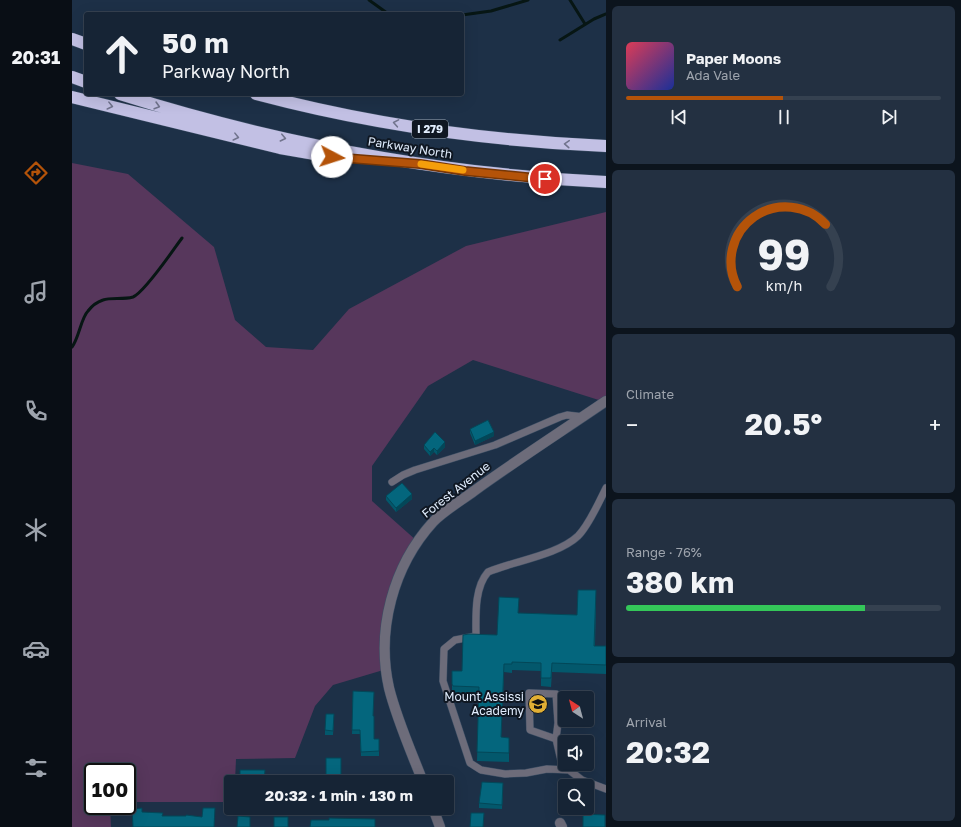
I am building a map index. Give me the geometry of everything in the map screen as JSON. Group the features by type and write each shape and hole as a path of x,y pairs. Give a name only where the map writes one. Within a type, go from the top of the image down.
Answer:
{"highway":[{"path":"72,39 84,43"},
{"path":"72,77 84,81"},
{"path":"72,96 280,148 332,157 420,164"},
{"name":"Parkway North","path":"127,96 230,126 334,149 465,171 606,182"},
{"name":"Parkway North","path":"264,96 309,107 418,127 518,140 606,146"}],"street":[{"name":"Forest Avenue","path":"420,775 399,720 389,688 385,662 384,639 394,588 409,554 434,521 503,470 606,401"},
{"path":"436,815 440,827"}],"lane":[{"path":"392,482 415,470 495,445 560,417 567,415 584,416"},
{"path":"558,769 505,774 482,770 470,763 442,681 444,649 455,640 476,636 476,606 483,578 488,572 551,552 572,541 579,535 606,488"},
{"path":"556,739 530,730 529,693 556,694 558,724 556,739 558,748"},
{"path":"570,771 582,780 606,789"}],"shaded area":[{"path":"72,163 128,174 214,247 235,320 266,347 313,350 349,309 466,246 606,212 606,401 605,402 473,360 428,386 372,466 372,501 417,541 394,588 387,670 333,685 315,706 295,758 236,759 235,775 224,775 224,802 136,802 136,763 84,763 84,815 110,815 111,827 72,827"}],"building":[{"path":"488,420 494,432 475,441 470,429"},
{"path":"435,432 445,442 437,451 434,448 430,452 424,445"},
{"path":"402,483 412,494 396,508 386,496"},
{"path":"578,590 596,590 594,646 606,646 606,665 552,663 551,678 541,678 541,663 512,662 512,664 504,664 501,737 509,738 509,753 477,752 479,687 453,686 452,684 452,671 462,671 463,635 497,635 499,597 519,598 518,613 577,615"},
{"path":"353,691 374,692 374,739 379,739 379,751 361,752 360,730 352,730"},
{"path":"326,714 334,714 333,731 325,730"},
{"path":"326,758 341,758 341,775 326,775"},
{"path":"240,770 265,770 265,775 240,775"},
{"path":"482,782 503,783 502,805 479,803"},
{"path":"142,808 142,812 163,813 162,816 186,815 202,817 203,808 215,808 214,827 133,827 132,815 136,815 136,809"},
{"path":"471,813 484,813 483,827 470,827"},
{"path":"583,815 605,815 605,827 583,827"},
{"path":"238,816 250,817 250,827 237,827"},
{"path":"274,817 288,817 288,827 274,827"},
{"path":"329,818 375,819 375,827 310,827 311,820 329,820"}],"waterway":[{"path":"369,0 386,12"},
{"path":"464,15 491,11 528,0"},
{"path":"570,0 585,24"},
{"path":"560,40 594,19 606,14"},
{"path":"72,347 86,314 96,303 103,300 129,298 138,294 166,261 182,238"}],"slow traffic":[{"path":"421,164 463,170"}],"place":[{"name":"Mount Assissi Academy","path":"538,704"}],"route":[{"path":"332,157 420,164 465,171 545,179"}]}
